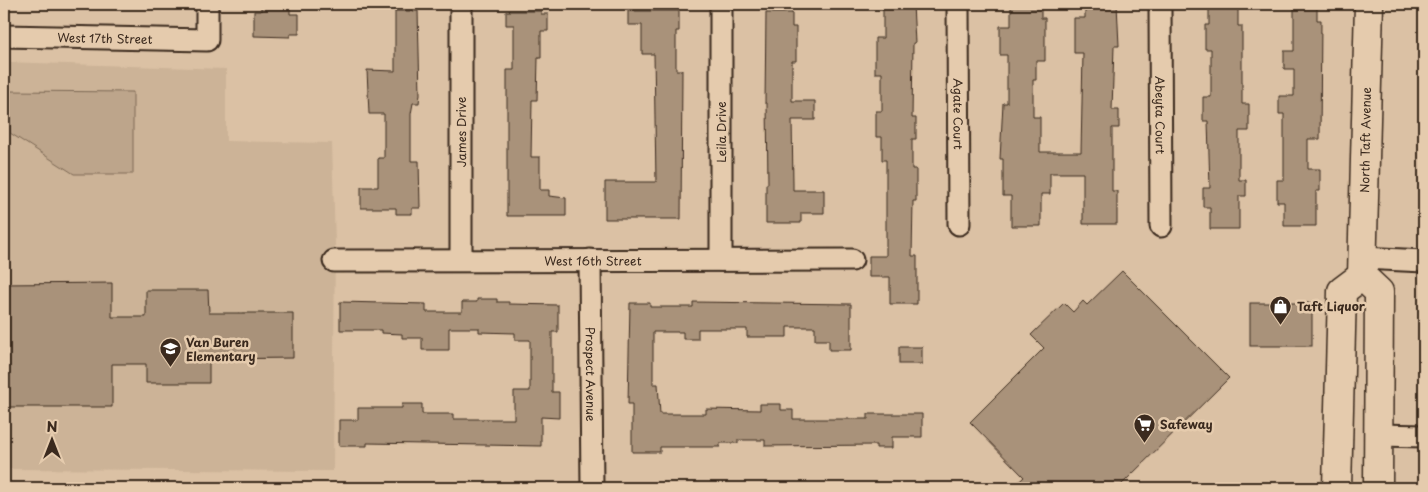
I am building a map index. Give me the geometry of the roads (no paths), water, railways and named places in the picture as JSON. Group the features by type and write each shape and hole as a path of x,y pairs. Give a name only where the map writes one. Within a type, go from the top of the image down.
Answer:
{"main road":[{"name":"North Taft Avenue","path":"1362,267 1369,4"},
{"path":"1337,488 1342,291 1362,267 1379,292 1378,488"}],"street":[{"name":"West 17th Street","path":"4,36 207,40 207,4"},
{"name":"James Drive","path":"461,4 461,260"},
{"name":"Leila Drive","path":"721,4 721,260"},
{"name":"Agate Court","path":"958,4 959,224"},
{"name":"Abeyta Court","path":"1160,4 1160,226"},
{"name":"Prospect Avenue","path":"590,260 592,488"},
{"name":"West 16th Street","path":"334,261 852,260"},
{"path":"1362,267 1424,261"},
{"path":"1379,435 1424,436"}],"place":[{"name":"Taft Liquor","path":"1281,325"},
{"name":"Van Buren Elementary","path":"170,368"},
{"name":"Safeway","path":"1144,443"}]}
